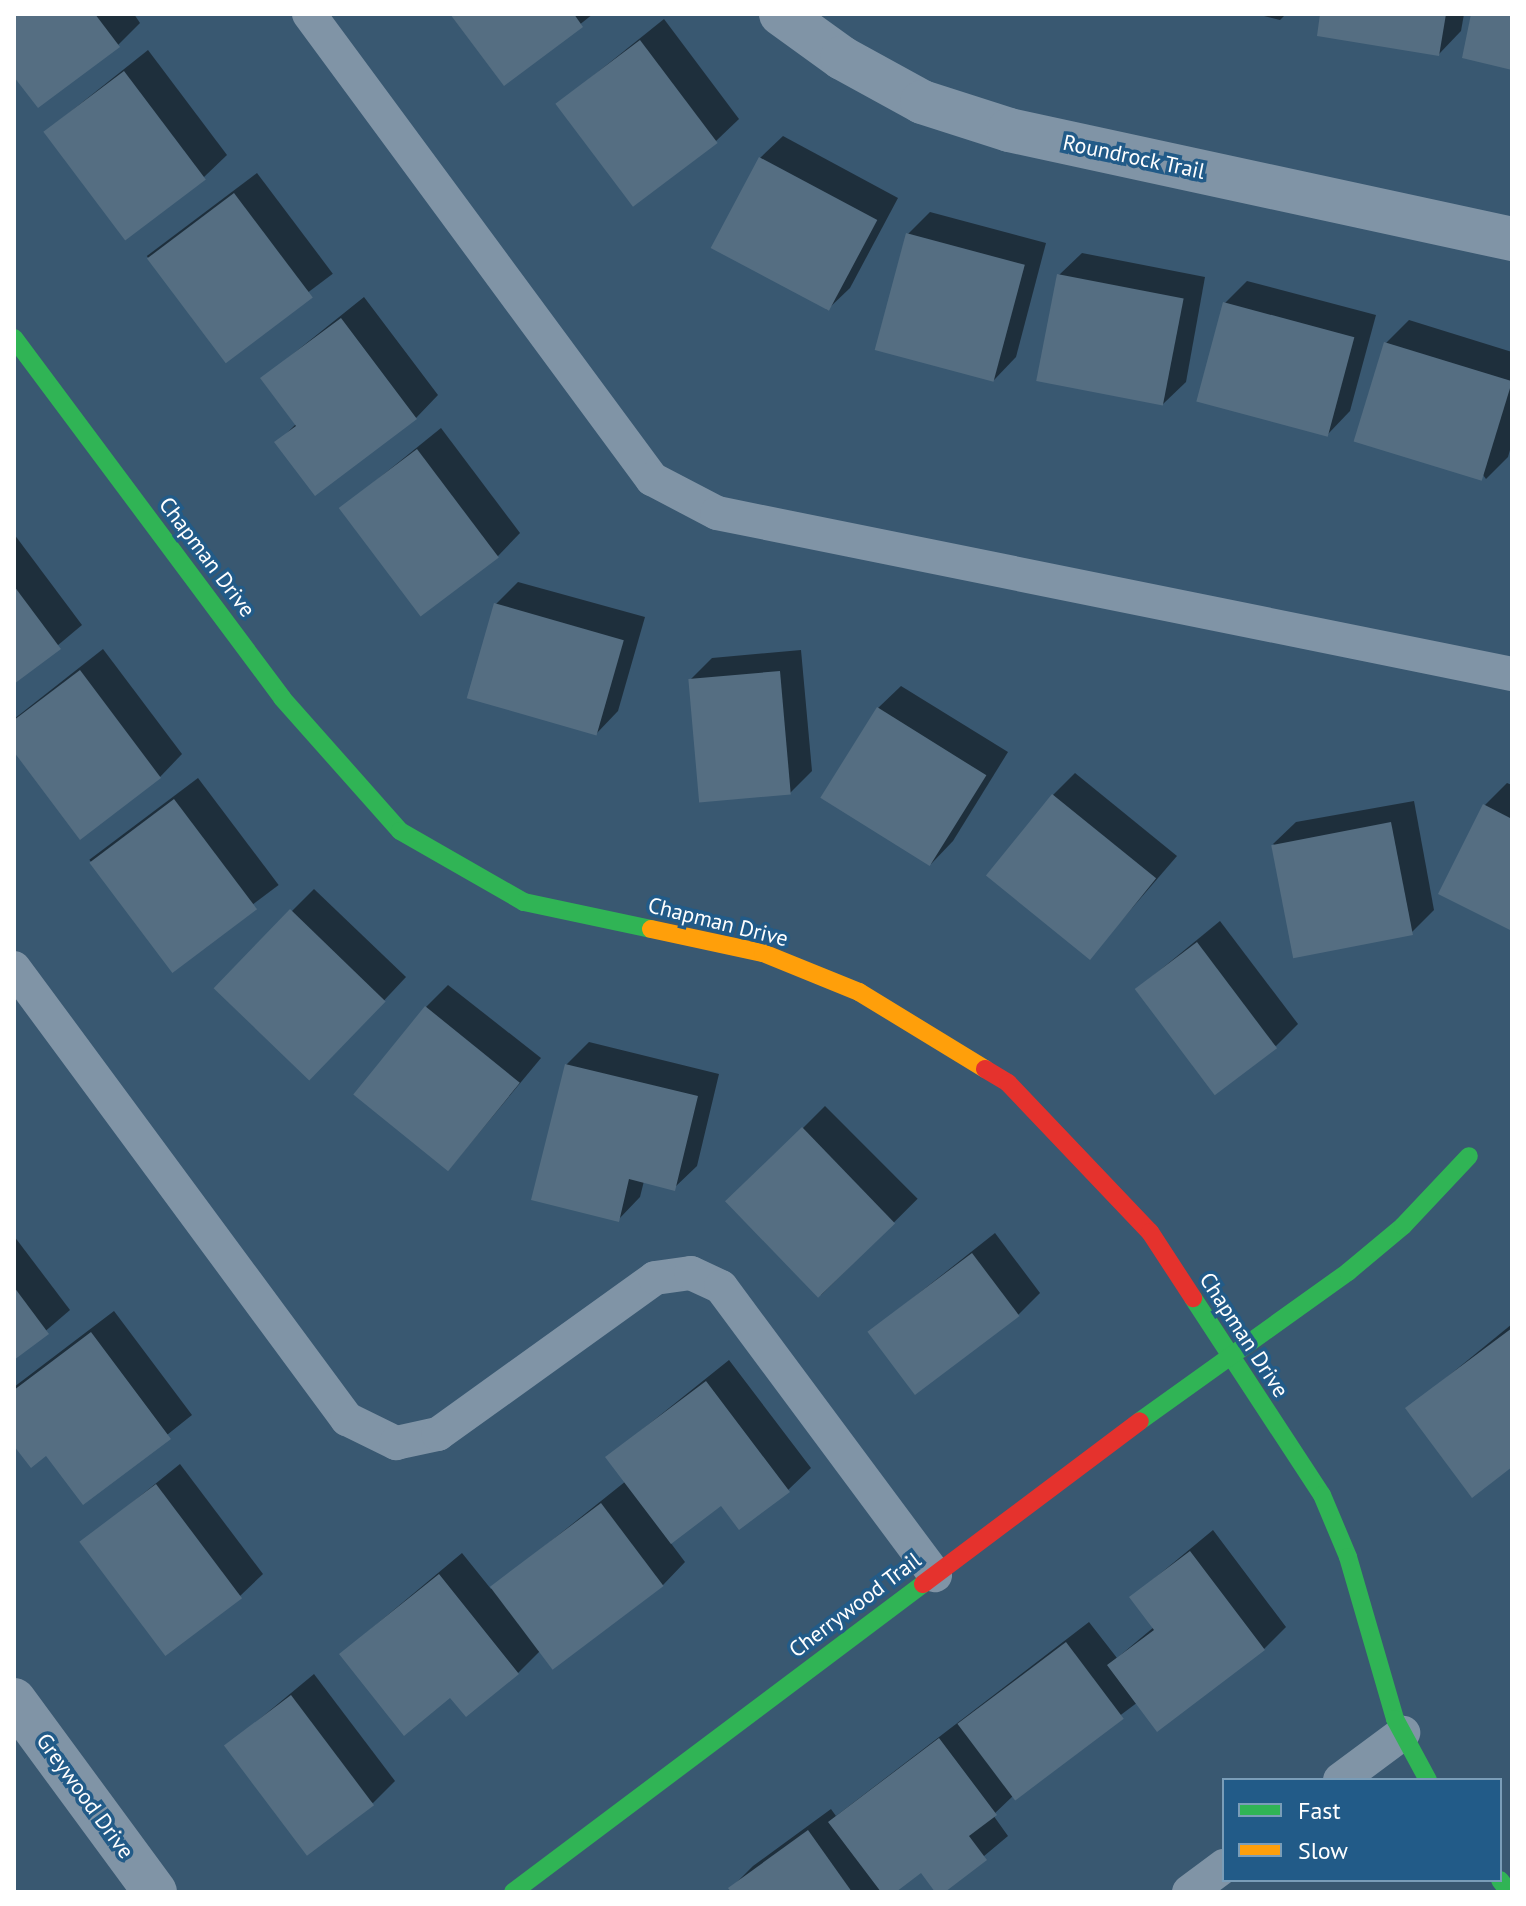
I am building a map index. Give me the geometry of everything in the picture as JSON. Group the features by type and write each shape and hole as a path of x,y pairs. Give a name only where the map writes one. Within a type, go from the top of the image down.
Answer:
{"street":[{"name":"Roundrock Trail","path":"781,14 842,58 922,102 1009,130 1512,239"},
{"name":"Chapman Drive","path":"14,338 282,698 400,831 524,902 763,953 859,992 1008,1083 1150,1232 1227,1356 1322,1495 1348,1557 1403,1733 1427,1778"},
{"name":"Cherrywood Trail","path":"513,1892 1227,1356 1359,1263 1403,1226 1469,1156"},
{"name":"Greywood Drive","path":"14,1700 155,1892"}],"lane":[{"path":"309,14 652,479 717,513 1512,674"},
{"path":"14,968 347,1419 396,1443 438,1434 655,1278 691,1273 721,1287 935,1575"},
{"path":"1343,1778 1403,1733"},
{"path":"1189,1892 1222,1867"}],"building":[{"path":"14,14 95,14 120,47 38,108 14,77"},
{"path":"450,14 574,14 583,27 504,86"},
{"path":"1320,14 1446,14 1439,56 1317,36"},
{"path":"1471,14 1512,14 1512,70 1462,58"},
{"path":"640,40 718,143 633,207 555,104"},
{"path":"124,71 206,180 125,240 43,132"},
{"path":"759,157 877,220 829,311 711,248"},
{"path":"234,193 313,298 226,363 147,259"},
{"path":"906,233 1025,265 993,382 875,350"},
{"path":"1057,274 1184,299 1163,406 1036,381"},
{"path":"1223,302 1354,337 1328,437 1196,401"},
{"path":"341,318 417,419 315,496 274,442 296,426 260,378"},
{"path":"1384,342 1512,381 1482,481 1354,441"},
{"path":"417,449 499,558 421,617 339,508"},
{"path":"14,586 61,649 14,684"},
{"path":"494,603 624,640 596,735 467,698"},
{"path":"80,670 161,778 80,840 14,752 14,720"},
{"path":"780,671 791,795 699,803 688,679"},
{"path":"877,707 986,775 930,866 820,798"},
{"path":"1052,794 1156,878 1090,960 986,876"},
{"path":"174,799 257,909 172,973 89,863"},
{"path":"1483,804 1512,819 1512,931 1438,894"},
{"path":"1391,822 1413,935 1293,958 1271,845"},
{"path":"290,909 386,1001 309,1081 214,988"},
{"path":"1197,942 1277,1048 1215,1095 1135,989"},
{"path":"425,1006 520,1083 448,1171 353,1095"},
{"path":"565,1064 698,1096 675,1191 629,1179 619,1222 531,1200"},
{"path":"802,1127 895,1223 818,1298 725,1201"},
{"path":"972,1253 1020,1316 915,1395 867,1332"},
{"path":"14,1287 49,1334 14,1360"},
{"path":"1512,1328 1512,1467 1472,1498 1405,1408"},
{"path":"91,1332 171,1439 83,1505 46,1456 31,1468 14,1446 14,1390"},
{"path":"706,1381 790,1492 739,1530 721,1506 671,1544 605,1457"},
{"path":"156,1484 242,1598 165,1656 79,1542"},
{"path":"601,1503 664,1586 553,1670 490,1587"},
{"path":"1190,1551 1265,1650 1157,1732 1107,1665 1154,1630 1129,1597"},
{"path":"439,1574 519,1674 466,1717 450,1698 404,1736 339,1654"},
{"path":"1066,1642 1124,1719 1015,1801 957,1724"},
{"path":"291,1695 374,1805 307,1856 224,1746"},
{"path":"939,1738 997,1815 969,1836 987,1860 945,1892 935,1892 921,1873 896,1892 881,1892 828,1822"},
{"path":"808,1830 852,1892 731,1892 728,1888"}],"traffic: fast":[{"path":"14,338 282,698 400,831 524,902 651,929"},
{"path":"1140,1421 1348,1272 1403,1226 1469,1156"},
{"path":"1193,1298 1322,1495 1348,1557 1395,1719 1427,1778"},
{"path":"513,1892 923,1584"},
{"path":"1502,1882 1509,1892"}],"traffic: slow":[{"path":"651,929 763,953 859,992 985,1069"}],"traffic: jam":[{"path":"985,1069 1008,1083 1150,1232 1193,1298"},
{"path":"923,1584 1140,1421"}]}
